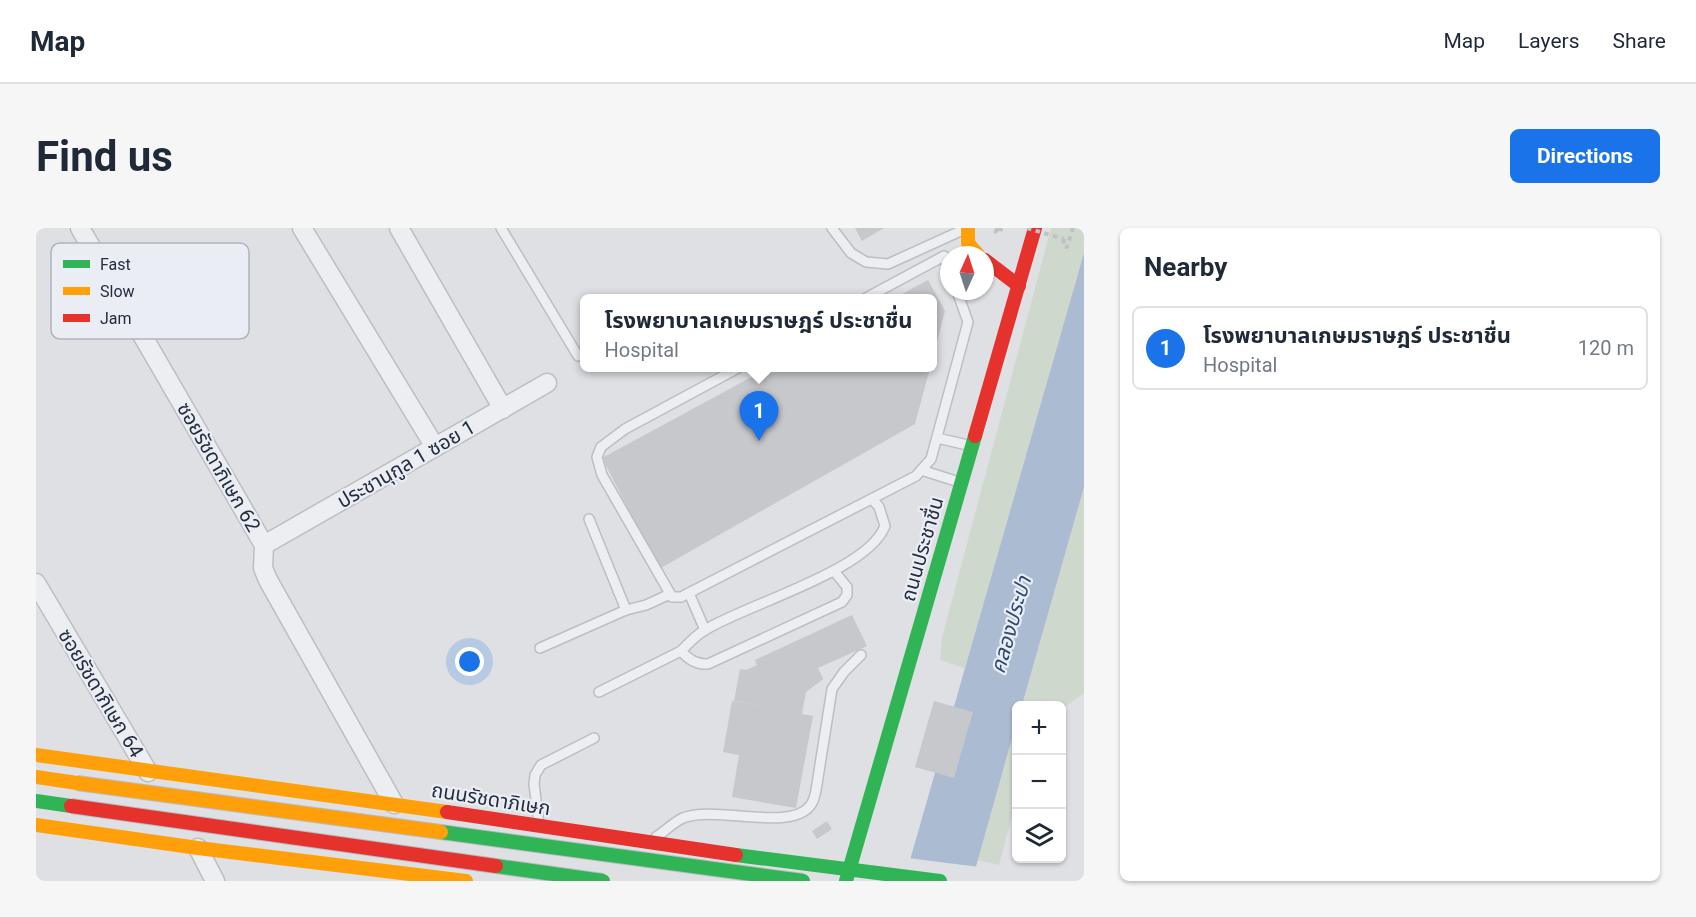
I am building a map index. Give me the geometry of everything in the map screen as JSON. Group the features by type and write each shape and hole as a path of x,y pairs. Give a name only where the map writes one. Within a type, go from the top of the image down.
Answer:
{"main road":[{"path":"967,228 968,243 970,246"},
{"name":"ถนนประชาชื่น","path":"848,875 1035,228"},
{"path":"994,267 1019,286"},
{"name":"ถนนรัชดาภิเษก","path":"36,755 394,804 848,875 894,876 940,881"},
{"name":"ถนนรัชดาภิเษก","path":"36,777 803,881"},
{"path":"36,801 603,881"},
{"path":"36,825 434,879 466,881"},
{"path":"540,827 561,843 567,859 564,875 560,881"}],"street":[{"name":"ซอยรัชดาภิเษก 62","path":"80,228 89,243"},
{"path":"302,228 435,447"},
{"path":"399,228 503,409"},
{"name":"ซอยรัชดาภิเษก 62","path":"144,339 264,545 263,568 268,580 394,804"},
{"name":"ประชานุกูล 1 ซอย 1","path":"264,545 547,383"},
{"name":"ซอยรัชดาภิเษก 64","path":"36,583 148,772"},
{"path":"198,848 215,881"}],"lane":[{"path":"501,228 578,356"},
{"path":"832,228 851,253 866,262 888,264 967,228"},
{"path":"873,294 940,258"},
{"path":"731,372 625,429 601,447 597,457 602,475 670,594 677,598 916,476 931,459 968,322 960,300"},
{"path":"937,438 972,446"},
{"path":"921,470 961,483"},
{"path":"599,692 681,651 705,630 834,572 875,542 882,534 885,526 883,516 873,499"},
{"path":"590,519 626,610"},
{"path":"681,651 694,661 708,664 842,602 847,595 847,587 834,572"},
{"path":"689,593 705,630"},
{"path":"540,648 626,610 646,605 670,594"},
{"path":"648,843 684,818 710,814 787,817 810,807 817,784 832,689 844,672 861,655"},
{"path":"540,827 534,784 535,775 541,765 594,738"}],"path":[{"path":"1027,228 1064,239 1063,246 1068,247 1073,228"}],"shaded area":[{"path":"1051,228 1084,228 1084,253 965,668 940,660 942,638"},
{"path":"1084,487 1084,693 1066,706 1066,701 1023,701"},
{"path":"1012,738 1012,817 999,865 978,860"}],"water":[{"name":"คลองประปา","path":"1084,253 1084,487 1023,701 1012,701 1012,738 972,881 904,881"}],"pier":[{"path":"908,858 979,867 975,881 901,881"}],"building":[{"path":"855,228 884,228 862,241"},
{"path":"928,280 936,294 902,294"},
{"path":"937,296 945,311 937,342"},
{"path":"761,372 929,372 915,424 659,569 602,458"},
{"path":"852,615 867,646 818,668 823,679 806,692 802,714 813,716 796,808 732,797 739,755 723,752 732,701 761,706 734,701 740,669 746,670 757,665 755,660"},
{"path":"934,701 973,712 954,778 915,767"},
{"path":"827,821 832,829 817,839 812,831"}],"traffic: fast":[{"path":"846,881 975,436"},
{"path":"36,801 71,806"},
{"path":"441,832 803,881"},
{"path":"736,855 940,881"},
{"path":"496,866 603,881"}],"traffic: slow":[{"path":"968,228 968,243 970,246"},
{"path":"36,755 447,812"},
{"path":"36,777 77,783"},
{"path":"77,783 441,832"},
{"path":"36,825 198,848 466,881"}],"traffic: jam":[{"path":"975,436 1035,228"},
{"path":"994,267 1019,286"},
{"path":"71,806 496,866"},
{"path":"447,812 736,855"}],"place":[{"name":"โรงพยาบาลเกษมราษฎร์ ประชาชื่น","path":"759,441"}]}
